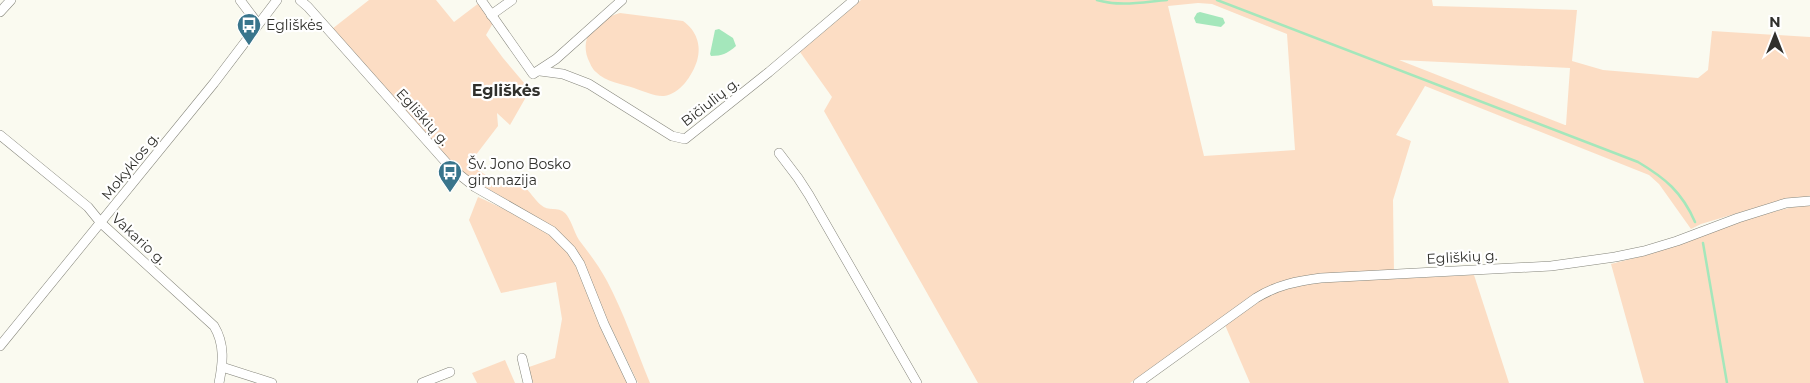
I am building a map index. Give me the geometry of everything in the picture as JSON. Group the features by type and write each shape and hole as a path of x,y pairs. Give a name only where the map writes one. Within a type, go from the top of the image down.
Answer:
{"street":[{"path":"0,12 11,0"},
{"path":"240,0 258,24"},
{"name":"Mokyklos g.","path":"0,346 214,83 277,0"},
{"name":"Egliškių g.","path":"300,0 451,168 475,187 552,232 571,250 580,264 604,324 632,383"},
{"path":"481,0 536,72 622,0"},
{"path":"491,15 512,0"},
{"name":"Bičiulių g.","path":"536,72 563,74 589,84 672,136 685,139 755,84 854,0"},
{"name":"Vakario g.","path":"0,136 88,207 101,223 214,326 222,344 222,367 219,383"},
{"path":"779,153 809,195 917,383"},
{"name":"Egliškių g.","path":"1138,383 1256,298 1272,289 1291,282 1321,278 1551,266 1606,258 1644,251 1738,218 1786,204 1810,201"},
{"path":"522,358 528,383"},
{"path":"222,367 272,383"},
{"path":"422,383 450,372"}],"shaded area":[{"path":"369,0 436,0 454,22 479,3 493,23 486,35 530,90 510,125 497,113 498,126 472,160 466,162 501,185 507,181 518,181 544,207 565,213 579,240 601,270 613,293 650,383 638,383 603,311 586,269 545,223 470,178 438,149 332,29"},
{"path":"861,0 1432,0 1433,6 1577,10 1572,61 1603,70 1698,78 1708,70 1712,31 1810,37 1810,197 1788,198 1701,224 1691,229 1659,184 1649,175 1425,86 1396,135 1411,141 1393,200 1394,273 1327,274 1252,296 1130,383 978,383 824,111 832,97 800,52","holes":["1198,3 1212,4 1287,34 1295,150 1204,156 1168,6","1399,60 1570,68 1566,125 1565,125"]},
{"path":"1200,12 1223,18 1225,23 1221,27 1196,23 1194,18"},
{"path":"620,13 683,21 694,33 699,49 697,61 689,78 675,92 664,96 653,95 609,80 593,69 586,50 588,35 604,19"},
{"path":"719,29 733,38 736,46 725,54 711,56 715,30"},
{"path":"478,197 541,229 565,250 578,272 611,351 628,383 532,383 529,367 555,358 562,319 556,282 501,293 469,220"},
{"path":"1798,206 1810,206 1810,383 1644,383 1611,264 1650,254 1759,215"},
{"path":"1474,275 1509,383 1250,383 1225,325 1262,299 1290,286 1323,282"},
{"path":"505,360 515,383 477,383 472,373"}],"waterway":[{"path":"1097,0 1123,4 1167,0"},
{"path":"1217,0 1638,162 1672,187 1690,211 1695,222"},
{"path":"1703,243 1727,383"}],"place":[{"name":"Egliškės","path":"249,46"},
{"name":"Šv. Jono Bosko gimnazija","path":"450,193"}],"district":[{"name":"Egliškės","path":"506,90"}]}
